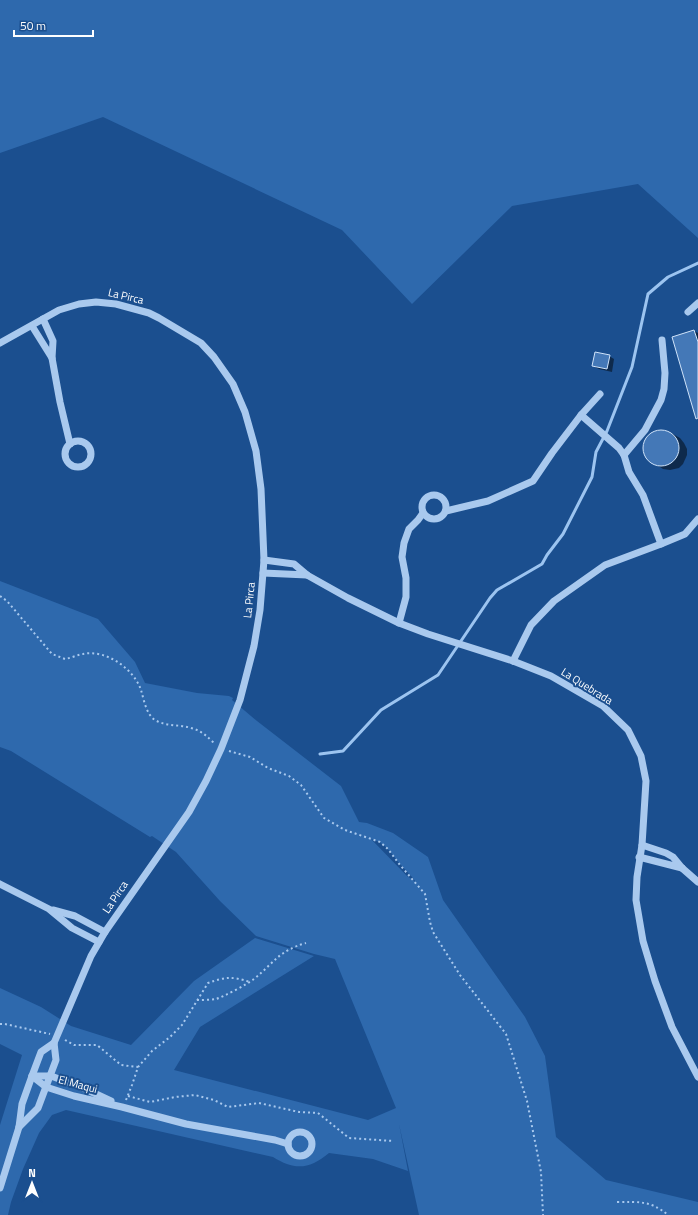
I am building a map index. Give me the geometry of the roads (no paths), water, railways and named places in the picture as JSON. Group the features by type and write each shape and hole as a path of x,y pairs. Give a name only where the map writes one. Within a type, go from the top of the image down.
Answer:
{"street":[{"name":"La Pirca","path":"0,343 59,310 79,304 96,302 116,304 159,318 201,343 214,357 233,384 245,412 256,451 262,489 264,560 260,610 254,646 240,700 221,749 206,782 189,812 99,942 78,984 56,1036 54,1043 56,1060 38,1108 19,1127"},
{"path":"688,312 698,303"},
{"path":"43,319 53,341 52,358 70,444"},
{"path":"32,326 52,358"},
{"path":"624,455 645,430 664,389 662,340"},
{"path":"446,511 446,502 444,498 440,496 434,494 430,495 424,498 422,502 423,513 428,517 436,519 440,518 446,511 488,501 533,481 581,415 600,394"},
{"path":"581,415 619,448 624,455 629,472 643,495 661,544"},
{"path":"399,623 406,596 406,578 402,557 404,543 409,529 423,513"},
{"path":"513,661 531,625 554,601 605,565 685,534 698,519"},
{"name":"La Quebrada","path":"264,560 294,564 307,575 354,601 399,623 434,636 513,661 551,676 603,706 628,730 641,756 646,782 642,845 636,900 643,941 655,981 672,1028 698,1077"},
{"name":"La Quebrada","path":"263,573 307,575"},
{"path":"642,845 666,853 673,857 682,868 698,882"},
{"path":"640,857 682,868"},
{"path":"0,884 49,909 75,916 105,932"},
{"path":"49,909 72,928 99,942"},
{"name":"La Pirca","path":"0,1188 3,1164 19,1127 22,1104 32,1076 41,1052 54,1043"},
{"name":"El Maqui","path":"32,1076 51,1076 81,1087 122,1107"},
{"name":"El Maqui","path":"32,1076 46,1087 74,1096 186,1124 276,1140 288,1144"}],"waterway":[{"path":"320,754 343,751 381,710 438,675 497,590 542,564 563,534 592,477 596,452 607,431 632,367 648,294 668,277 698,263"}]}
